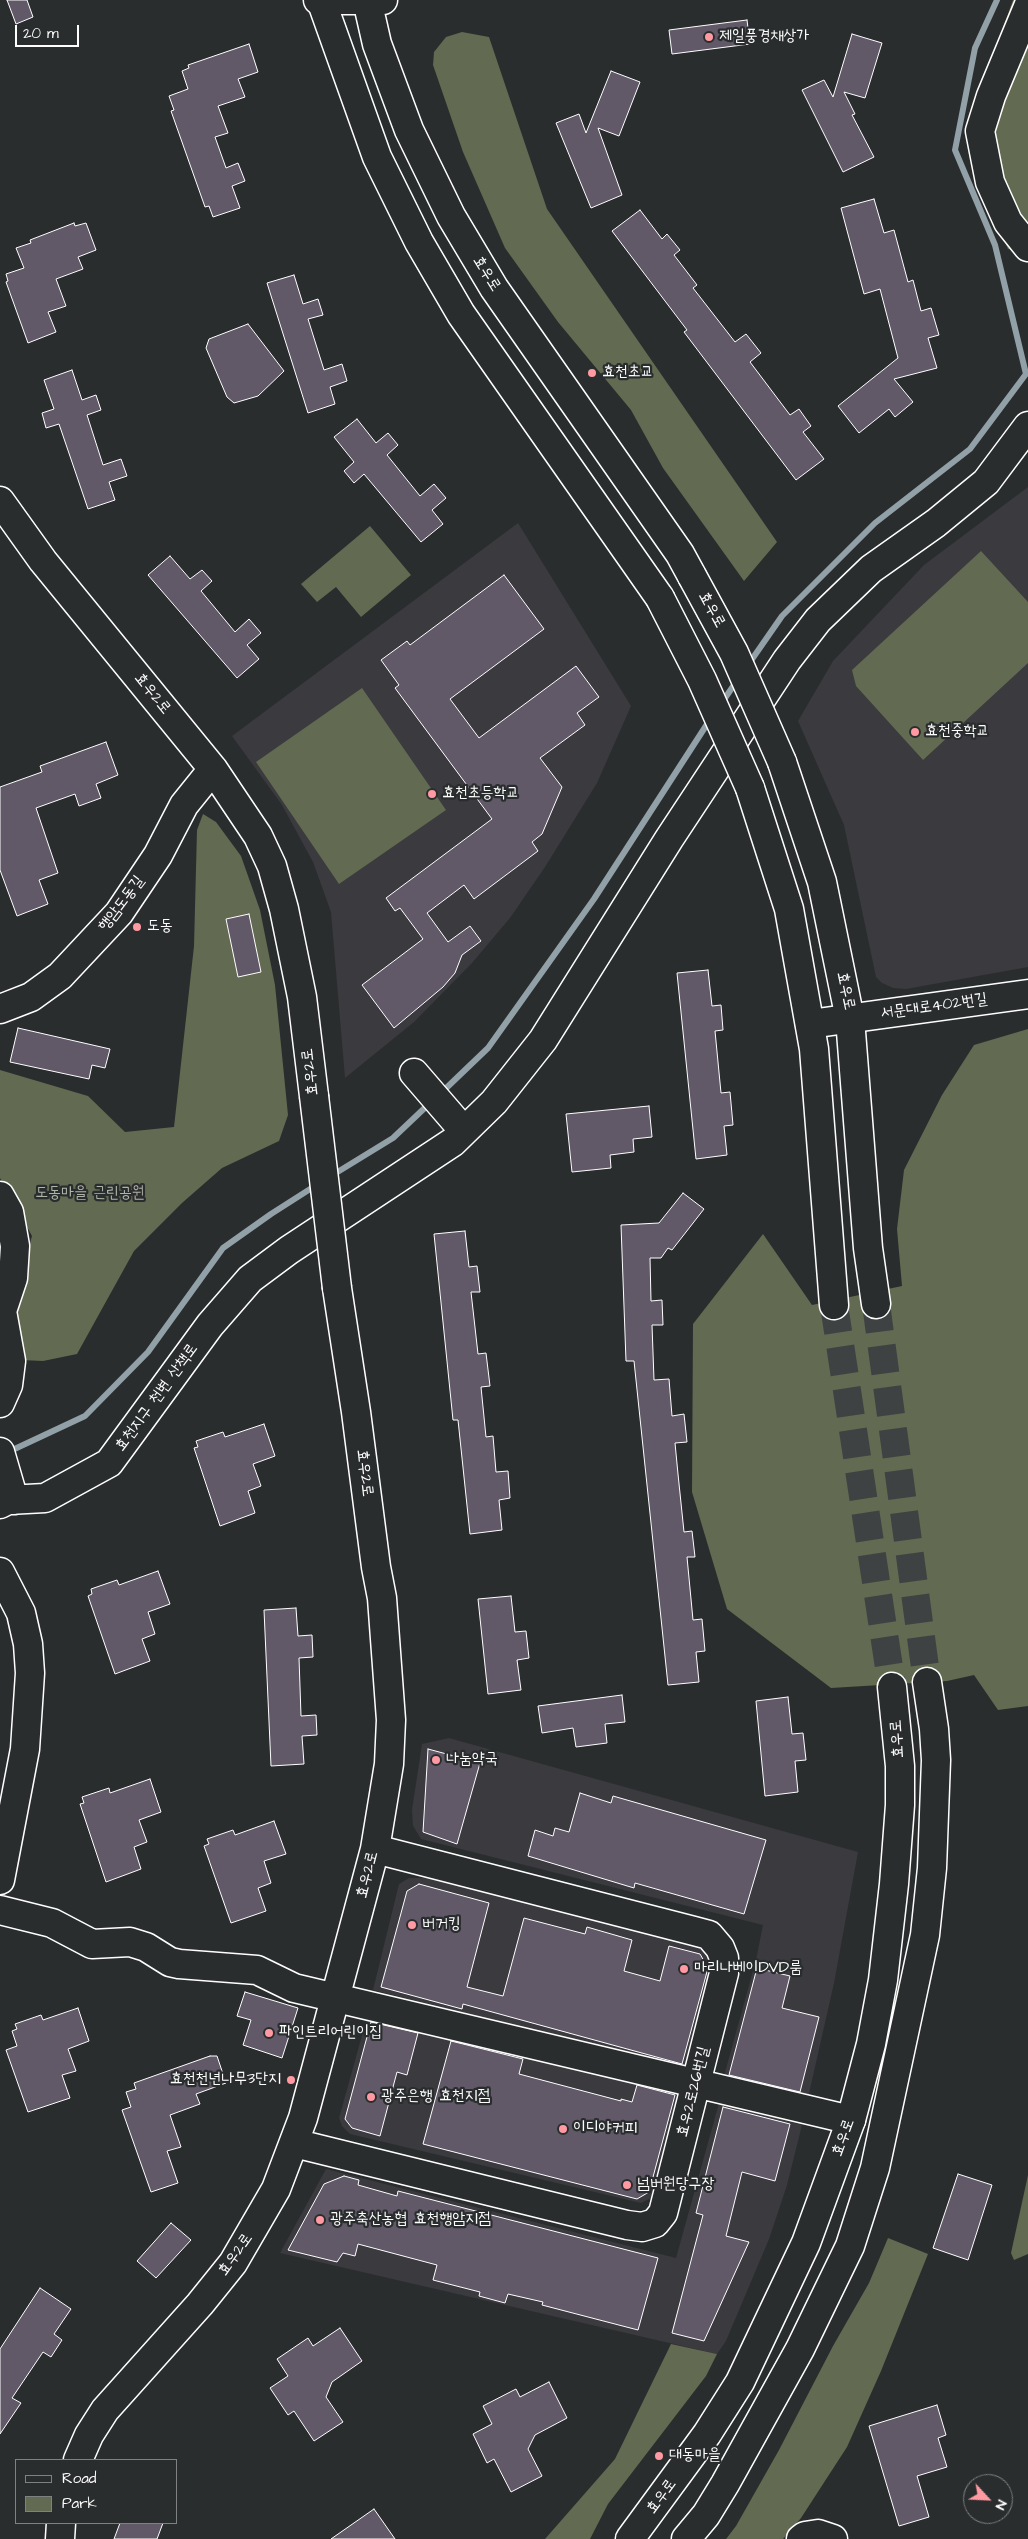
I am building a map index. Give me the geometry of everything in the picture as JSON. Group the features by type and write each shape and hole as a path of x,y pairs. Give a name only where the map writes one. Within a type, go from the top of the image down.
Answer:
{"street":[{"path":"372,0 320,0 377,157 419,242 461,314 660,598 702,680 750,788 789,908 810,1024 814,1049 834,1305"},
{"name":"효우로","path":"372,0 378,44 409,130 451,216 494,288 680,554 734,653 782,762 822,882 850,1019 868,1248 876,1304"},
{"path":"1028,7 980,131 990,182 1008,222 1028,247"},
{"name":"효천지구 천변 산책로","path":"7,1502 45,1498 109,1463 210,1325 250,1279 289,1250 452,1142 459,1125 494,1102 543,1040 685,814 787,660 818,620 871,569 936,523 986,482 1028,426"},
{"name":"효우2로","path":"0,502 43,561 213,770 258,836 272,866 284,909 302,997 337,1288 382,1598 390,1720 389,1764 375,1849 294,2143 276,2189 233,2263 106,2410 89,2435 78,2459"},
{"name":"행암도동길","path":"0,1009 31,997 60,976 119,913 158,855 184,805 213,770"},
{"name":"서문대로402번길","path":"810,1024 1028,994"},
{"path":"418,1076 459,1125"},
{"path":"0,1196 9,1212 15,1246 12,1278 2,1311 11,1361 8,1385 0,1403"},
{"path":"3,1460 7,1502"},
{"path":"0,1572 21,1612 28,1644 30,1673 25,1749 0,1880"},
{"path":"686,2539 706,2515 725,2484 800,2349 850,2246 875,2168 925,1935 932,1868 936,1760 934,1729 927,1682"},
{"name":"효우로","path":"630,2539 696,2449 740,2382 806,2243 852,2120 871,2044 883,1980 894,1884 900,1805 900,1766 892,1687"},
{"name":"효우2로26번길","path":"294,2143 627,2226 642,2227 655,2224 663,2213 724,1973 724,1958 720,1948 708,1936 375,1849"},
{"path":"0,1910 52,1923 92,1944 130,1942 146,1947 170,1962 256,1970 294,1988 852,2120"},
{"path":"60,2539 61,2524"},
{"path":"801,2539 805,2536 818,2534 833,2539"}],"shaded area":[{"name":"효천중학교","path":"1028,487 1028,967 906,989 893,988 882,983 876,977 844,825 798,721 833,661 924,565"},
{"name":"효천초등학교","path":"518,523 631,706 597,783 545,867 510,918 472,963 414,1022 345,1078 331,912 313,862 282,805 232,736"},
{"path":"449,1738 858,1852 834,1983 808,2098 724,2076 756,1960 763,1925 421,1839 413,1826 412,1810 422,1744"},
{"path":"409,1878 427,1878 706,1947 714,1964 685,2068 373,1990 399,1884"},
{"path":"368,2014 678,2093 651,2198 641,2203 350,2134 342,2126 339,2118"},
{"path":"719,2103 802,2125 787,2185 769,2239 726,2341 717,2354 280,2253 326,2169 676,2258"}],"green space":[{"path":"1013,0 1028,0 1028,253 1008,249 974,169 968,125"},
{"path":"462,32 489,37 547,209 777,542 744,581 663,468 631,410 558,322 505,248 463,152 433,65 434,52 446,37"},
{"path":"370,526 411,575 361,617 336,587 317,602 301,584"},
{"path":"981,551 1028,602 1028,663 923,760 856,686 852,670"},
{"path":"362,688 446,810 339,884 256,762"},
{"name":"도동마을 근린공원","path":"203,814 216,822 241,856 260,910 275,985 288,1115 279,1141 222,1168 182,1203 134,1251 77,1354 43,1361 21,1360 6,1306 18,1286 32,1236 0,1178 0,1070 88,1096 125,1132 174,1127 194,946 197,830"},
{"path":"1028,1029 1028,1706 998,1710 974,1675 947,1681 831,1688 727,1609 692,1492 693,1324 763,1234 812,1305 902,1286 897,1229 904,1170 942,1095 974,1045"},
{"path":"1028,2175 1028,2254 1014,2260 1011,2253"},
{"path":"888,2238 928,2254 881,2371 847,2447 801,2518 783,2539 726,2539 736,2526 779,2450 833,2346 869,2283"},
{"path":"671,2344 717,2354 706,2376 608,2504 590,2539 545,2539 615,2459"}],"building":[{"path":"7,0 27,0 33,17 16,24"},
{"name":"제일풍경채상가","path":"747,20 750,44 672,54 669,30"},
{"path":"852,34 882,43 865,98 844,92 855,114 852,115 874,157 843,172 802,90 824,80 833,97"},
{"path":"249,44 258,72 238,79 245,97 218,106 228,133 215,137 226,168 238,163 245,181 232,186 240,208 213,217 209,206 205,207 171,111 174,110 169,96 188,89 182,71 189,68 188,65"},
{"path":"611,71 640,82 619,136 598,128 622,195 591,208 556,123 579,114 586,133"},
{"path":"874,199 884,233 894,230 908,282 913,280 921,311 931,308 939,335 928,338 937,368 894,379 913,402 895,417 889,409 859,433 838,406 898,358 880,289 864,294 841,208"},
{"path":"640,210 662,239 667,234 680,250 674,255 697,285 693,288 735,342 746,334 761,353 750,362 790,415 799,409 811,426 803,432 824,459 796,480 684,332 687,330 612,231"},
{"path":"74,223 75,226 86,223 96,250 78,257 83,269 56,279 66,306 48,312 56,332 28,343 6,282 8,281 6,274 24,268 16,248 31,243 30,240"},
{"path":"294,275 303,304 318,299 323,315 308,319 324,370 342,364 347,381 330,387 335,404 308,413 267,283"},
{"path":"248,324 284,371 258,396 234,403 227,397 206,348 209,339"},
{"path":"72,370 82,400 96,395 101,410 87,415 103,465 121,459 127,476 109,482 115,500 88,509 59,424 46,428 42,413 54,409 44,380"},
{"path":"357,419 376,443 388,433 398,445 387,455 420,496 434,484 446,498 432,510 443,524 421,542 364,474 354,483 344,471 354,462 334,437"},
{"path":"170,556 190,579 202,570 212,581 201,591 235,632 249,619 261,633 247,645 259,659 237,678 148,575"},
{"path":"504,575 544,629 450,699 479,738 576,666 599,697 577,713 585,725 540,758 562,787 542,834 532,842 538,851 474,899 464,885 427,913 448,942 470,926 481,941 462,955 455,973 443,987 394,1028 362,985 423,939 400,908 395,911 386,898 492,819 395,688 399,685 381,660 407,641 410,645"},
{"path":"106,742 118,775 96,784 101,798 79,806 75,794 36,808 58,873 39,880 48,904 17,916 0,870 0,787 42,772 40,766"},
{"path":"249,914 261,972 238,977 226,919"},
{"path":"708,970 712,1006 721,1005 723,1030 715,1031 721,1093 730,1092 733,1125 724,1126 727,1155 696,1159 677,973"},
{"path":"18,1028 110,1049 105,1068 92,1065 89,1079 10,1062"},
{"path":"649,1106 652,1137 633,1139 634,1152 610,1155 611,1168 572,1172 566,1114"},
{"path":"683,1193 704,1209 672,1250 668,1248 661,1258 650,1258 651,1301 662,1300 663,1325 652,1325 654,1380 669,1379 672,1416 684,1414 687,1442 675,1443 684,1532 692,1531 695,1557 687,1557 693,1620 702,1619 705,1651 696,1652 699,1682 668,1685 634,1361 626,1361 621,1225 659,1223"},
{"path":"465,1231 469,1267 477,1266 480,1292 471,1292 478,1354 486,1353 490,1386 481,1387 486,1437 493,1436 496,1472 508,1471 510,1498 499,1500 502,1530 470,1534 458,1420 453,1420 434,1234"},
{"path":"264,1424 275,1456 253,1464 261,1486 248,1491 255,1513 220,1526 194,1448 198,1447 196,1441 223,1432 225,1437"},
{"path":"158,1571 170,1604 148,1612 155,1634 142,1639 150,1661 115,1674 88,1596 92,1594 91,1589 117,1580 119,1585"},
{"path":"511,1596 515,1632 526,1631 529,1658 517,1660 521,1690 488,1694 478,1599"},
{"path":"296,1608 298,1636 312,1635 313,1657 299,1658 301,1716 316,1715 317,1735 302,1736 304,1764 271,1766 264,1610"},
{"path":"622,1695 625,1722 605,1724 607,1743 576,1747 573,1728 542,1733 538,1706"},
{"path":"788,1697 792,1734 803,1733 806,1760 795,1761 798,1792 765,1796 756,1701"},
{"path":"428,1749 480,1763 457,1844 423,1832"},
{"path":"150,1779 161,1812 139,1820 147,1842 134,1847 141,1869 106,1882 80,1804 84,1803 82,1797 109,1788 110,1793"},
{"path":"580,1793 611,1803 613,1796 766,1840 744,1914 635,1883 634,1888 528,1856 535,1830 553,1836 555,1828 569,1832"},
{"path":"274,1821 286,1854 264,1861 271,1883 258,1888 266,1911 231,1923 204,1846 209,1844 207,1839 233,1830 235,1835"},
{"path":"419,1884 489,1903 467,1987 503,1996 524,1918 585,1934 587,1927 632,1940 624,1971 660,1981 669,1946 700,1954 708,1968 682,2064 463,2004 462,2009 381,1987 407,1891"},
{"path":"757,1968 790,1976 782,2008 819,2017 800,2092 729,2075"},
{"name":"파인트리어린이집","path":"245,1992 298,2008 282,2058 243,2045 251,2020 237,2016"},
{"path":"78,2008 89,2041 68,2049 76,2071 62,2075 70,2098 28,2112 6,2050 17,2046 12,2031 17,2029 15,2024 41,2015 43,2020"},
{"name":"광주은행 효천지점","path":"371,2022 418,2033 407,2075 397,2072 380,2136 352,2128 345,2119"},
{"path":"451,2041 523,2059 519,2074 621,2101 621,2099 632,2102 637,2085 675,2095 649,2192 637,2199 423,2144"},
{"path":"210,2056 217,2056 226,2083 196,2094 200,2104 170,2115 181,2147 167,2151 178,2183 151,2192 122,2110 131,2107 126,2092 136,2089 134,2083"},
{"path":"723,2107 790,2124 775,2181 742,2172 726,2236 749,2242 704,2341 672,2333 703,2215 696,2213"},
{"path":"958,2174 992,2185 968,2260 933,2248"},
{"path":"344,2176 359,2180 358,2185 397,2196 398,2191 658,2258 638,2330 542,2305 543,2302 508,2294 505,2303 479,2296 480,2292 433,2280 437,2265 358,2244 355,2256 343,2253 337,2262 288,2250 324,2184"},
{"path":"171,2223 191,2240 156,2278 137,2261"},
{"path":"40,2288 71,2309 54,2334 62,2340 51,2357 43,2352 12,2398 21,2403 0,2434 0,2349"},
{"path":"340,2328 362,2361 332,2382 326,2397 343,2422 314,2441 294,2411 288,2415 270,2388 288,2376 277,2359 308,2338 313,2346"},
{"path":"549,2382 567,2418 535,2435 528,2449 542,2476 511,2492 494,2459 487,2463 473,2434 492,2424 483,2406 516,2389 520,2397"},
{"path":"937,2405 946,2435 938,2438 947,2467 917,2476 929,2517 899,2526 869,2426"},
{"path":"374,2509 395,2539 331,2539"},
{"path":"120,2524 163,2524 157,2539 114,2539"}],"waterway":[{"path":"748,665 782,616 875,523 970,449 1026,374 995,245 955,150 975,48 997,0"},
{"path":"721,704 738,679"},
{"path":"440,1094 488,1048 594,899 711,718"},
{"path":"331,1176 393,1138 431,1102"},
{"path":"6,1453 85,1416 148,1352 223,1248 318,1184"}],"tunnel":[{"path":"876,1304 927,1682"},
{"path":"834,1305 892,1687"}],"place":[{"name":"제일풍경채상가","path":"709,37"},
{"name":"효천초교","path":"592,373"},
{"name":"효천중학교","path":"915,732"},
{"name":"효천초등학교","path":"432,794"},
{"name":"도동","path":"137,927"},
{"name":"나눔약국","path":"436,1760"},
{"name":"버거킹","path":"412,1925"},
{"name":"마리나베이DVD룸","path":"684,1969"},
{"name":"파인트리어린이집","path":"269,2033"},
{"name":"효천천년나무3단지","path":"291,2080"},
{"name":"광주은행 효천지점","path":"371,2097"},
{"name":"이디야커피","path":"563,2129"},
{"name":"넘버원당구장","path":"627,2185"},
{"name":"광주축산농협 효천행암지점","path":"320,2220"},
{"name":"대동마을","path":"659,2456"}]}
